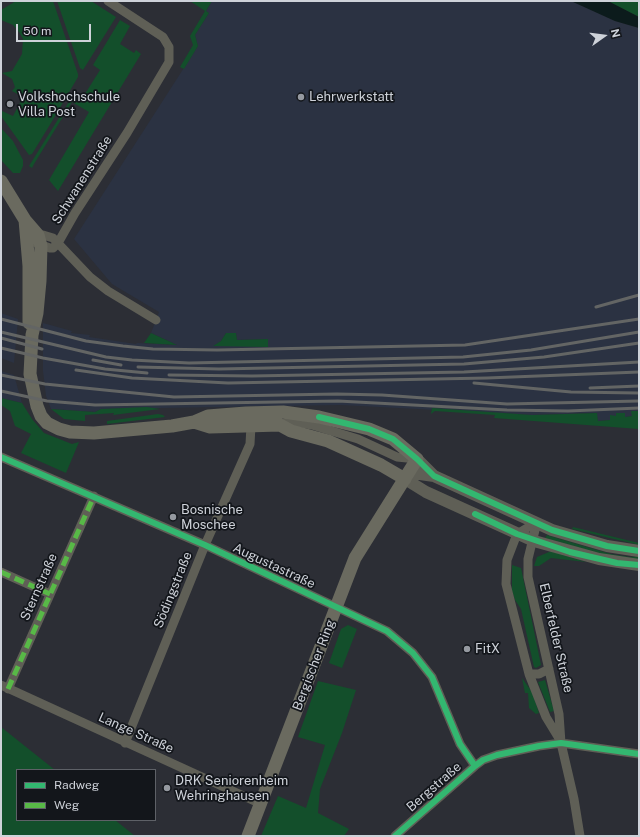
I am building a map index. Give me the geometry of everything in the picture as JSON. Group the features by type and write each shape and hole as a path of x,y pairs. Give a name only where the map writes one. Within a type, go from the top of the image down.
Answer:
{"main road":[{"path":"1,182 25,220 35,240 28,259 29,312 32,335 30,353 32,390 41,416 47,423 59,429 70,432 94,433 145,429 194,422 208,416 283,412 319,417 369,430 393,439 417,459"},
{"path":"194,422 210,427 280,425 291,431 328,441 381,464 405,479"},
{"name":"Bergischer Ring","path":"248,836 355,558 417,459"}],"street":[{"name":"Schwanenstraße","path":"35,240 53,248 58,243 74,213 166,71 170,57 169,47 159,33 108,1"},
{"path":"58,243 90,277 108,291 156,320"},
{"path":"280,425 290,421 312,424 358,439 397,457 417,459 434,476"},
{"name":"Södingstraße","path":"125,742 205,545 250,444 251,426"},
{"name":"Augustastraße","path":"1,457 205,545 387,631 403,643 424,665 432,677 460,744 475,766"},
{"path":"639,551 607,546 575,538 434,476 413,473 405,479 426,492 534,541 600,559 639,565"},
{"name":"Sternstraße","path":"5,687 50,594 94,496"},
{"path":"517,534 537,522"},
{"name":"Elberfelder Straße","path":"537,522 527,567 559,714 561,743 574,799 580,836"},
{"name":"Elberfelder Straße","path":"517,534 507,560 506,584 529,674 546,717 561,743"},
{"path":"1,572 50,594"},
{"path":"529,674 539,674 549,669"},
{"name":"Lange Straße","path":"5,687 261,804"},
{"name":"Bergstraße","path":"395,836 475,766 483,760 497,755 561,743 639,754"}],"shaded area":[{"path":"212,1 571,1 615,21 639,28 639,411 632,411 632,416 625,417 625,413 616,413 616,416 611,416 610,420 598,421 596,413 532,415 341,405 101,409 95,412 51,409 46,396 43,371 43,323 72,331 71,333 90,335 89,337 136,344 177,345 151,333 159,312 112,284 74,239 198,46 195,35 209,13 206,11","holes":["226,333 236,333 237,340 268,339 214,346 221,341"]},
{"path":"571,1 608,1 639,17 639,28 615,21"},
{"path":"1,313 18,319 14,363 1,358"},
{"path":"1,371 14,375 22,403 1,398"}],"green space":[{"path":"16,1 53,1 78,74 78,77 51,123 32,154 29,155 1,116 2,111 13,116 23,97 12,91 15,87 12,79 2,73 12,71 22,54 23,39 19,32 13,25 1,20 1,10"},
{"path":"57,1 91,1 116,17 83,70 80,68"},
{"path":"190,1 212,1 206,11 209,13 195,35 198,46 184,69 180,67 193,45 190,36 205,11"},
{"path":"608,1 639,1 639,17 613,4"},
{"path":"120,20 130,26 120,44 134,53 136,50 141,54 58,191 49,180 89,112 72,102 32,168 29,166 75,92 83,97 100,70 93,65"},
{"path":"1,128 13,141 23,160 23,166 20,173 13,173 1,160"},
{"path":"151,333 177,345 144,343"},
{"path":"226,333 236,333 237,340 268,339 268,347 213,346 221,341"},
{"path":"1,398 22,403 32,419 44,433 72,444 79,442 66,473 21,453 31,434 15,426 10,411 1,405"},
{"path":"147,407 160,409 113,415 114,413 85,415 85,421 64,419 51,409 95,412 101,409"},
{"path":"432,408 532,415 597,413 598,421 610,420 610,415 616,416 616,413 625,413 625,417 632,416 631,411 639,411 639,429 494,418 495,415 435,411 431,414"},
{"path":"158,414 165,417 107,424 107,421"},
{"path":"573,527 639,543 639,545 572,529"},
{"path":"547,535 611,554 630,557 639,556 639,560 610,557 545,538"},
{"path":"549,552 586,562 551,558 539,566 534,566 537,557"},
{"path":"512,565 521,568 541,665 536,668 534,667 521,609 515,600 512,591"},
{"path":"348,625 357,629 342,668 329,663 341,629"},
{"path":"522,678 532,692 539,713 536,714 529,708 528,693 525,693"},
{"path":"545,680 554,711 550,712 538,682"},
{"path":"318,681 356,690 342,733 320,789 318,813 349,829 344,836 261,836 278,796 306,808 325,745 298,737"},
{"path":"1,727 54,769 16,769 16,821 116,821 135,836 1,836"}],"railway":[{"path":"596,307 639,295"},
{"path":"1,319 86,341 153,349 217,350 465,345 639,319"},
{"path":"1,332 106,357 189,363 463,357 531,350 639,332"},
{"path":"1,338 42,349"},
{"path":"138,367 219,369 464,364 544,357 639,343"},
{"path":"1,348 43,358 105,369 147,373"},
{"path":"93,360 121,365"},
{"path":"169,375 252,376 464,372 639,362"},
{"path":"76,370 132,378 228,383 487,378 639,372"},
{"path":"1,375 45,384 174,397 337,394 382,395 507,404 639,401"},
{"path":"474,383 571,392 639,393"},
{"path":"590,388 639,386"},
{"path":"1,391 47,401 95,405 338,401 507,410 568,411 639,408"}],"marked path":[{"path":"8,689 94,496"},
{"path":"1,572 50,594"}],"cycle path":[{"path":"319,417 369,429 393,439 417,459 434,476 552,530 607,546 639,551"},
{"path":"1,457 205,545 387,631 413,653 432,677 460,744 475,766"},
{"path":"475,514 517,534 570,552 617,563 639,565"},
{"path":"395,836 475,766 483,760 497,755 561,743 639,754"}],"place":[{"name":"Lehrwerkstatt","path":"301,97"},
{"name":"Volkshochschule Villa Post","path":"10,104"},
{"name":"Bosnische Moschee","path":"173,517"},
{"name":"FitX","path":"467,649"},
{"name":"DRK Seniorenheim Wehringhausen","path":"167,788"}]}
